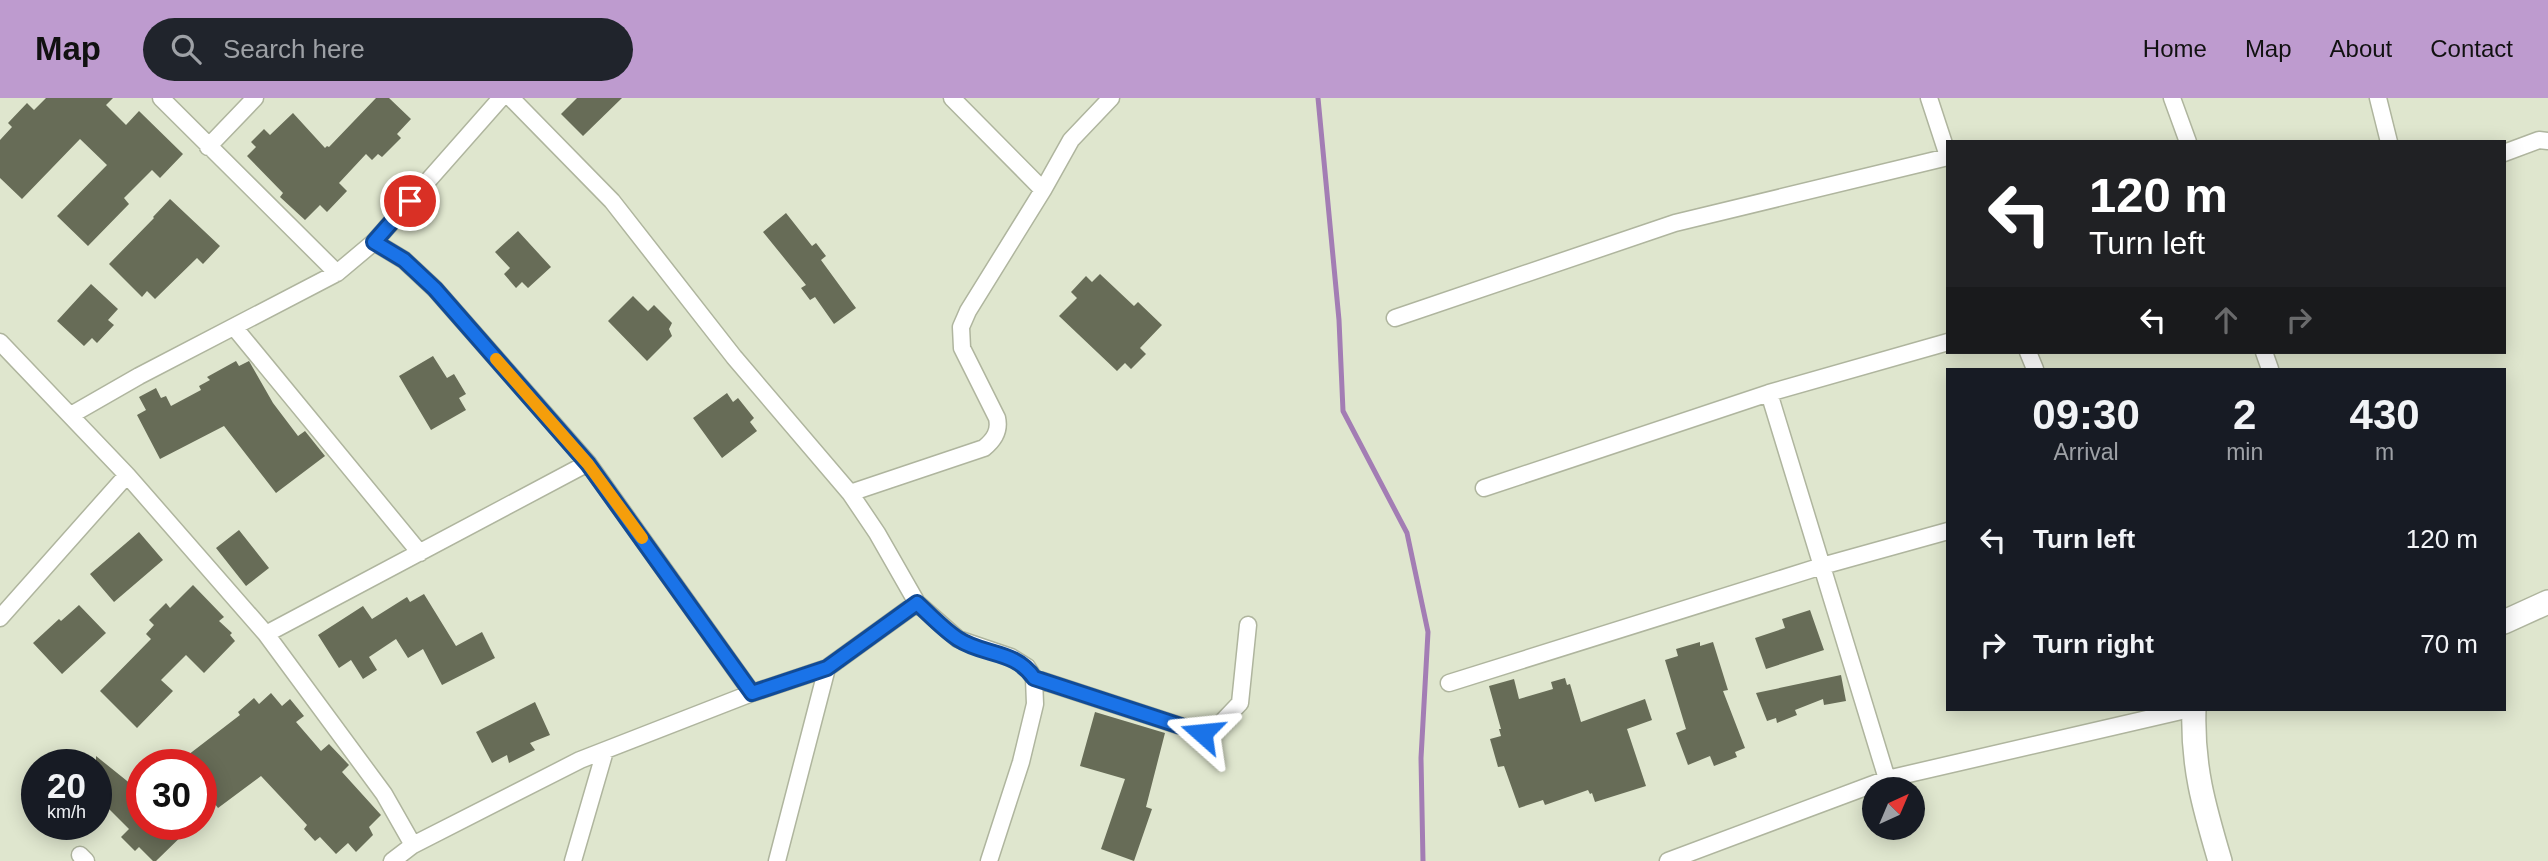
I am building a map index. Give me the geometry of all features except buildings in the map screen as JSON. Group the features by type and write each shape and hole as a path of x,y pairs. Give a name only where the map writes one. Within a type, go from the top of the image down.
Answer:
{"street":[{"path":"161,98 337,273"},
{"path":"208,147 255,98"},
{"path":"71,415 139,376 337,273 374,242 501,98"},
{"path":"511,98 612,201 734,356 850,494 877,533 917,603 958,639 1011,657 1027,667 1034,678 1035,704 1021,762 989,861"},
{"path":"952,98 1043,190"},
{"path":"850,494 984,448 992,441 998,431 998,418 962,348 961,327 1071,140 1111,98"},
{"path":"1929,98 1946,151"},
{"path":"2172,98 2187,140"},
{"path":"2378,98 2388,140"},
{"path":"2506,152 2539,140 2548,141"},
{"path":"1395,317 1675,223 1946,157"},
{"path":"374,242 404,260 435,289 588,464 752,693"},
{"path":"234,327 420,553"},
{"path":"0,342 127,475 266,634 384,794 413,845"},
{"path":"1484,488 1769,393 1946,343"},
{"path":"1769,393 1886,777"},
{"path":"266,634 588,464"},
{"path":"0,618 127,475"},
{"path":"1449,683 1822,566 1946,532"},
{"path":"2506,621 2548,602"},
{"path":"392,861 413,845 580,760 752,693 827,668 917,603"},
{"path":"1034,678 1202,733 1220,724 1240,703 1248,625"},
{"path":"777,861 827,668"},
{"path":"1896,777 2183,711"},
{"path":"2192,711 2193,745 2201,798 2220,861"},
{"path":"573,861 605,751"},
{"path":"1668,861 1862,788"}],"waterway":[{"path":"1318,98 1339,320 1343,411 1407,533 1428,632 1421,758 1423,861"}],"slow traffic":[{"path":"496,359 588,464 642,538"}],"route":[{"path":"410,201 374,242 404,260 435,289 588,464 752,693 827,668 917,603 958,639 972,646 1011,657 1027,667 1034,678 1202,733"}]}
